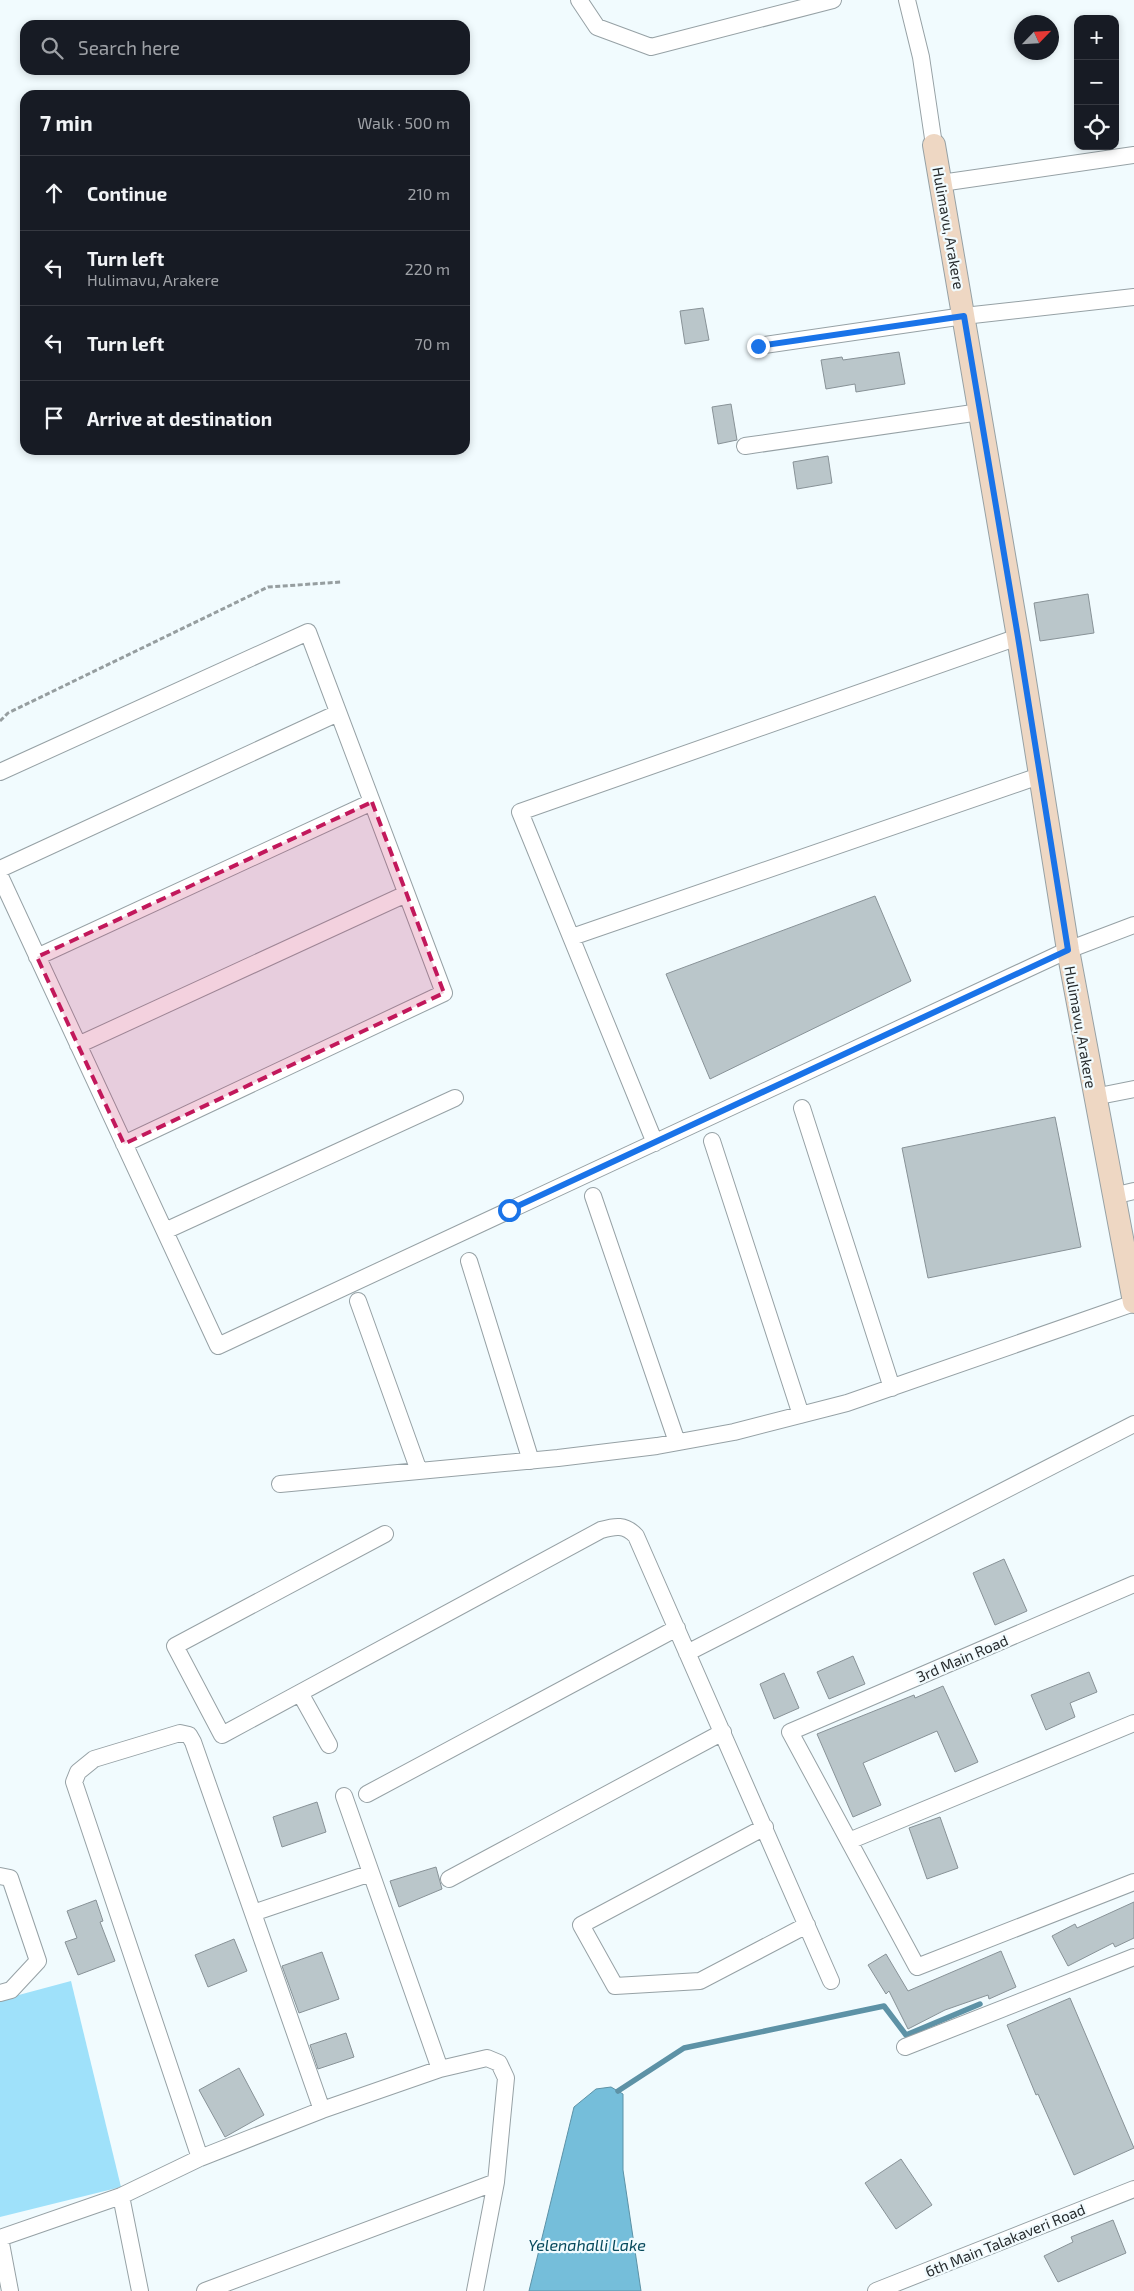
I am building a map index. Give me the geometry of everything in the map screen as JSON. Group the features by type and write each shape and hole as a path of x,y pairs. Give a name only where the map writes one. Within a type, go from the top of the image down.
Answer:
{"street":[{"path":"579,0 597,27 651,47 832,0"},
{"name":"Hulimavu, Arakere","path":"907,0 921,57 934,145 1094,1097 1123,1194 1134,1303"},
{"path":"941,183 1134,155"},
{"path":"758,346 964,316 1134,297"},
{"path":"744,446 980,412"},
{"path":"0,772 308,632 444,993 124,1144"},
{"path":"655,1142 520,812 1018,637"},
{"path":"0,868 338,713"},
{"path":"572,937 1039,776"},
{"path":"37,957 372,802"},
{"path":"0,876 218,1346 1068,950 1134,925"},
{"path":"78,1045 406,894"},
{"path":"1094,1097 1134,1088"},
{"path":"164,1232 455,1098"},
{"path":"802,1108 892,1388"},
{"path":"712,1141 801,1415"},
{"path":"593,1196 677,1442"},
{"path":"469,1261 531,1461"},
{"path":"358,1301 419,1471"},
{"path":"280,1484 531,1461 677,1442 734,1432 847,1403 1134,1303"},
{"path":"687,1653 1134,1424"},
{"path":"385,1534 175,1646 222,1735 601,1530 617,1526 630,1530 636,1536 831,1981"},
{"name":"3rd Main Road","path":"849,1841 790,1732 1134,1584"},
{"path":"366,1794 677,1628"},
{"path":"300,1693 329,1745"},
{"path":"1134,1723 849,1841 917,1967 1134,1882"},
{"path":"449,1879 723,1732"},
{"path":"200,2158 74,1782 78,1772 84,1765 94,1759 180,1734 188,1735 193,1742 322,2110"},
{"path":"344,1796 440,2068"},
{"path":"765,1828 581,1925 615,1986 700,1981 807,1925"},
{"path":"253,1913 371,1873"},
{"path":"0,1876 10,1878 38,1961 11,1990 0,1993"},
{"path":"905,2047 1134,1957"},
{"path":"10,2291 0,2238 121,2196 200,2158 322,2110 440,2068 487,2058 499,2063 506,2078 496,2182 475,2291"},
{"path":"205,2291 496,2182"},
{"name":"6th Main Talakaveri Road","path":"876,2291 1134,2189"},
{"path":"121,2196 140,2291"}],"path":[{"path":"0,720 8,713 268,587 340,582"}],"highlighted area":[{"path":"372,802 444,993 124,1144 37,957"}],"shaded area":[{"path":"71,1981 121,2187 0,2217 0,2000"}],"water":[{"name":"Yelenahalli Lake","path":"611,2087 623,2094 623,2170 641,2291 529,2291 574,2107 596,2089"}],"building":[{"path":"703,308 709,340 685,344 680,311"},
{"path":"899,352 905,384 856,392 855,384 826,389 821,360 842,357 843,360"},
{"path":"731,404 737,440 718,444 712,407"},
{"path":"828,456 832,483 797,489 793,462"},
{"path":"1088,594 1094,633 1040,641 1034,603"},
{"path":"875,896 911,981 710,1079 666,974"},
{"path":"1055,1117 1081,1247 928,1278 902,1148"},
{"path":"1004,1559 1027,1611 995,1625 973,1573"},
{"path":"853,1656 865,1684 829,1699 817,1672"},
{"path":"1089,1672 1097,1692 1070,1703 1075,1717 1046,1730 1031,1695"},
{"path":"784,1673 799,1708 774,1719 760,1684"},
{"path":"943,1686 978,1762 955,1772 937,1731 863,1763 881,1805 853,1817 817,1734 914,1695 915,1698"},
{"path":"317,1802 326,1832 282,1847 273,1817"},
{"path":"940,1817 958,1868 927,1879 909,1828"},
{"path":"436,1867 442,1889 399,1907 390,1881"},
{"path":"96,1900 103,1921 100,1922 115,1961 78,1975 65,1942 77,1938 67,1911"},
{"path":"1134,1902 1134,1938 1115,1947 1113,1943 1068,1966 1052,1936 1075,1924 1077,1928"},
{"path":"234,1939 247,1971 208,1987 195,1955"},
{"path":"1001,1951 1016,1987 989,1999 988,1995 945,2010 908,2029 889,1991 886,1994 868,1965 886,1954 908,1991"},
{"path":"322,1952 339,1999 299,2013 282,1966"},
{"path":"1070,1998 1134,2148 1074,2175 1038,2094 1036,2095 1007,2025"},
{"path":"346,2033 354,2057 318,2069 310,2045"},
{"path":"239,2068 264,2115 225,2137 199,2090"},
{"path":"901,2159 932,2205 896,2229 865,2183"},
{"path":"1113,2220 1126,2253 1058,2282 1044,2256 1073,2242 1071,2237"}],"waterway":[{"path":"618,2091 684,2048 884,2006 906,2035 980,2004"}],"route":[{"path":"509,1210 1068,950 964,316 758,346"}]}
